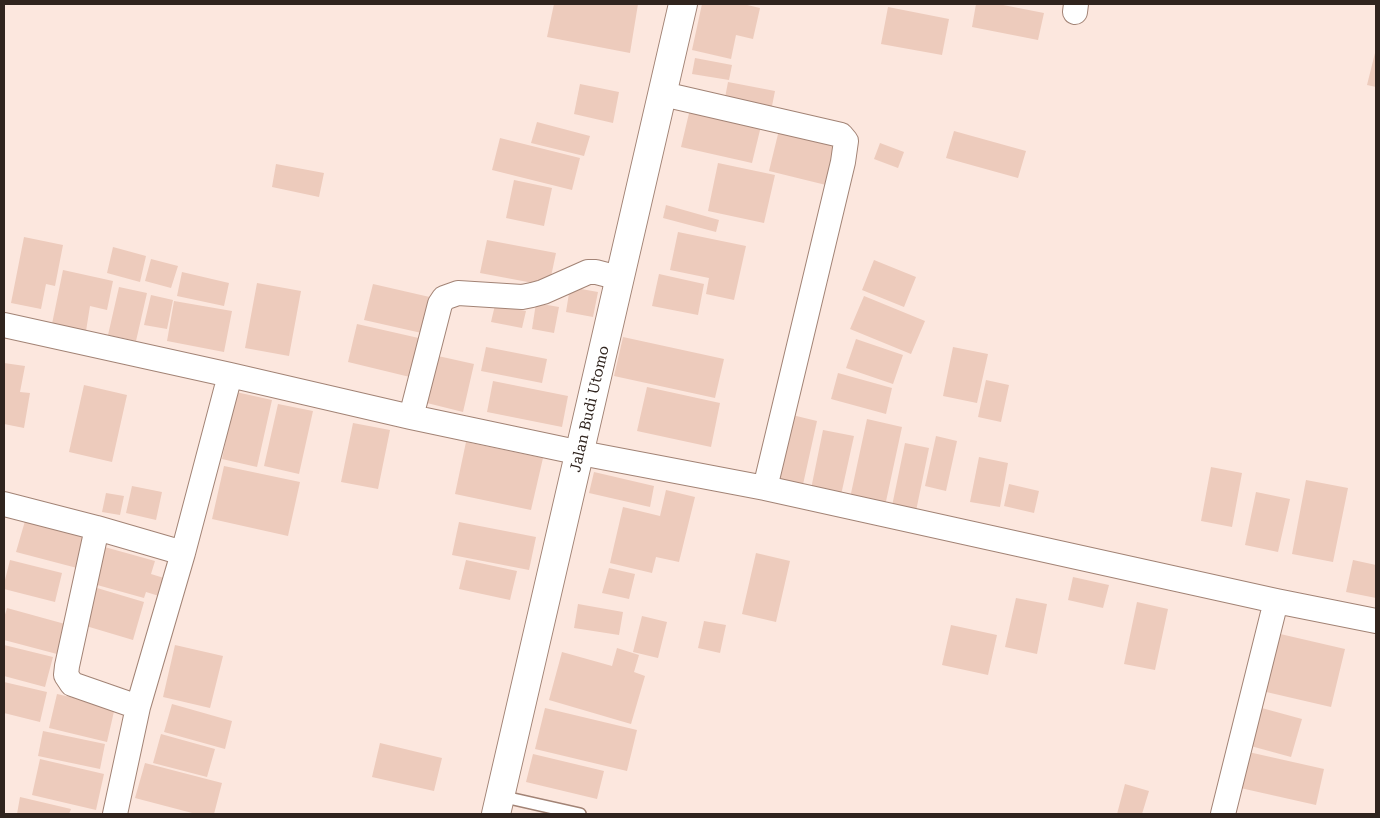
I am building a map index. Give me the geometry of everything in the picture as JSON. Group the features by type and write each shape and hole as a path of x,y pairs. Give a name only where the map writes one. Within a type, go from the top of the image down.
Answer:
{"street":[{"name":"Jalan Budi Utomo","path":"498,805 684,4"},
{"path":"663,94 841,135 846,140 766,488"},
{"path":"411,417 440,304 444,298 451,294 522,297 532,295 588,272 596,272 619,278"},
{"path":"4,325 230,374 411,417 581,453 766,488 1276,601 1376,621"},
{"path":"115,814 138,707 183,553 230,374"},
{"path":"4,504 183,553"},
{"path":"97,528 66,675 72,684 138,707"},
{"path":"1223,814 1276,601"}],"lane":[{"path":"498,805 580,814"}],"building":[{"path":"554,4 638,4 630,53 547,37"},
{"path":"702,4 743,4 760,8 753,39 736,35 731,59 692,50"},
{"path":"976,4 998,4 1044,13 1038,40 972,27"},
{"path":"888,7 949,19 942,55 881,44"},
{"path":"1376,49 1376,87 1367,85"},
{"path":"695,58 732,65 729,80 692,74"},
{"path":"728,82 775,91 771,111 724,103"},
{"path":"580,84 619,92 613,123 574,114"},
{"path":"690,109 761,126 752,163 681,147"},
{"path":"537,122 590,136 584,156 531,143"},
{"path":"779,130 836,144 826,185 769,171"},
{"path":"954,131 1026,151 1018,178 946,158"},
{"path":"500,138 580,158 572,190 492,170"},
{"path":"880,143 904,152 898,168 874,159"},
{"path":"718,163 775,175 764,223 708,211"},
{"path":"276,164 324,173 319,197 272,187"},
{"path":"514,180 552,188 544,226 506,218"},
{"path":"666,205 719,220 716,232 663,218"},
{"path":"678,232 746,246 734,300 706,294 709,278 670,270"},
{"path":"24,237 63,245 55,286 46,284 41,309 11,303"},
{"path":"487,240 556,253 549,286 480,273"},
{"path":"113,247 146,256 140,282 107,273"},
{"path":"151,259 178,266 171,288 145,281"},
{"path":"874,260 916,277 904,307 862,290"},
{"path":"63,270 113,281 107,310 90,306 86,331 52,324"},
{"path":"182,272 229,283 224,306 177,296"},
{"path":"659,274 704,284 698,315 652,306"},
{"path":"257,283 301,291 289,356 245,348"},
{"path":"373,284 434,298 426,334 364,320"},
{"path":"119,287 147,293 136,341 108,335"},
{"path":"570,287 598,292 593,317 566,312"},
{"path":"151,295 173,300 167,329 144,325"},
{"path":"864,296 925,321 911,354 850,329"},
{"path":"174,301 232,311 224,352 167,341"},
{"path":"536,303 559,307 554,333 532,329"},
{"path":"495,305 526,311 522,328 491,322"},
{"path":"357,324 423,339 414,378 348,362"},
{"path":"623,337 724,359 715,398 614,376"},
{"path":"856,339 903,355 893,384 846,368"},
{"path":"486,347 547,359 542,383 481,371"},
{"path":"953,347 988,354 977,403 943,396"},
{"path":"438,356 474,364 463,412 427,403"},
{"path":"4,363 25,366 20,392 30,393 24,428 4,424"},
{"path":"838,373 892,388 886,414 831,399"},
{"path":"986,380 1009,385 1001,422 978,417"},
{"path":"493,381 568,396 562,427 487,412"},
{"path":"84,385 127,395 112,462 69,452"},
{"path":"647,387 720,403 711,447 637,431"},
{"path":"236,392 272,400 257,467 222,459"},
{"path":"278,404 313,411 299,474 264,466"},
{"path":"788,414 817,421 802,489 772,482"},
{"path":"867,419 902,427 885,506 850,498"},
{"path":"353,423 390,430 378,489 341,482"},
{"path":"823,430 854,436 841,495 811,489"},
{"path":"936,436 957,441 946,491 925,486"},
{"path":"466,442 543,458 531,510 455,494"},
{"path":"905,443 929,448 916,511 892,506"},
{"path":"979,457 1008,463 1000,507 970,502"},
{"path":"224,466 300,482 288,536 212,519"},
{"path":"1211,467 1242,473 1232,527 1201,521"},
{"path":"594,472 654,486 650,507 589,493"},
{"path":"1306,480 1348,488 1333,562 1292,554"},
{"path":"1009,484 1039,491 1034,513 1004,506"},
{"path":"132,486 162,492 156,520 126,513"},
{"path":"666,490 695,497 679,562 656,557 652,573 610,563 623,507 660,516"},
{"path":"1256,492 1290,499 1278,552 1245,545"},
{"path":"106,493 124,496 120,515 102,512"},
{"path":"25,521 86,537 77,568 16,552"},
{"path":"459,522 536,537 529,570 452,555"},
{"path":"101,546 155,561 151,574 164,578 159,596 146,592 144,598 90,583"},
{"path":"756,553 790,561 776,622 742,614"},
{"path":"10,560 62,573 55,602 4,589"},
{"path":"466,560 517,571 510,600 459,589"},
{"path":"1353,560 1376,565 1376,598 1346,592"},
{"path":"609,568 635,574 629,599 602,593"},
{"path":"1073,577 1109,585 1103,608 1068,600"},
{"path":"87,585 144,602 133,640 76,623"},
{"path":"1016,598 1047,604 1037,654 1005,647"},
{"path":"1137,602 1168,609 1155,670 1124,664"},
{"path":"578,604 623,612 619,635 574,628"},
{"path":"7,608 65,624 57,654 4,640 4,618"},
{"path":"642,616 667,622 658,658 633,652"},
{"path":"704,621 726,625 720,653 698,648"},
{"path":"951,625 997,635 988,675 942,665"},
{"path":"1276,633 1345,649 1331,707 1262,691"},
{"path":"4,645 53,657 45,687 4,676"},
{"path":"175,645 223,656 210,708 163,697"},
{"path":"617,648 639,655 634,672 645,676 631,724 549,700 562,652 612,666"},
{"path":"4,682 47,692 40,722 4,713"},
{"path":"57,694 115,707 107,742 49,728"},
{"path":"172,704 232,721 225,749 164,732"},
{"path":"1258,707 1302,719 1291,757 1247,745"},
{"path":"545,708 637,730 627,771 535,749"},
{"path":"43,731 105,744 100,769 38,756"},
{"path":"161,734 215,749 207,777 153,763"},
{"path":"380,743 442,758 434,791 372,777"},
{"path":"1244,751 1324,769 1316,805 1236,787"},
{"path":"533,754 604,771 597,799 526,782"},
{"path":"40,759 104,774 96,810 32,795"},
{"path":"145,763 222,783 214,814 196,814 135,798"},
{"path":"1125,784 1149,791 1142,814 1117,814"},
{"path":"20,797 71,809 69,814 17,814"}]}
